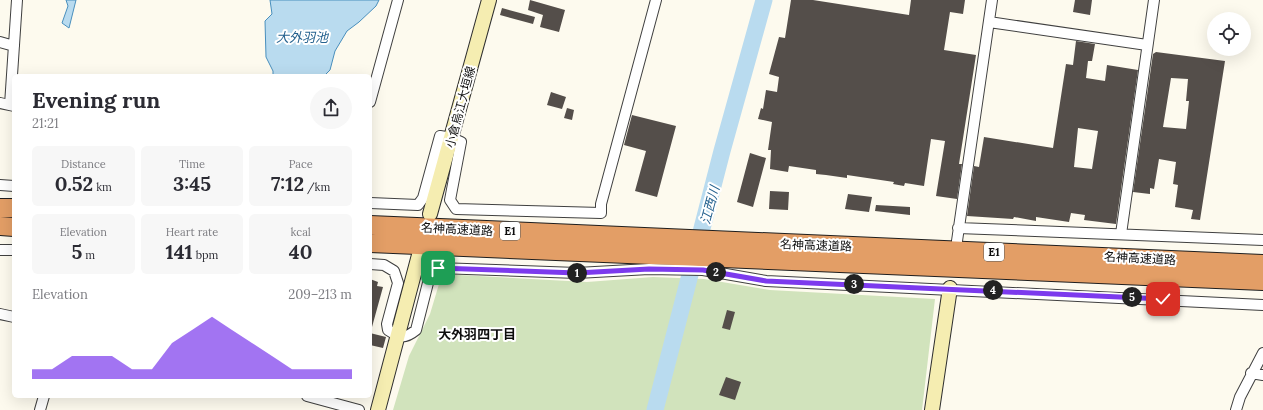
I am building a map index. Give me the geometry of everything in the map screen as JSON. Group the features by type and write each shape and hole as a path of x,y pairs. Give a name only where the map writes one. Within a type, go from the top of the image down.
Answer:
{"highway":[{"path":"0,208 12,208"},
{"name":"名神高速道路","path":"372,225 649,254"},
{"path":"0,226 12,227"},
{"name":"名神高速道路","path":"372,243 649,254 725,250 1263,264"},
{"name":"名神高速道路","path":"725,250 1263,281"}],"main road":[{"name":"小倉烏江大垣線","path":"430,214 489,0"},
{"path":"378,410 419,255"},
{"path":"932,410 951,282"}],"street":[{"path":"8,105 18,0"},
{"path":"372,95 398,0"},
{"path":"372,203 418,205 423,198 440,136 452,138 461,142 450,200 456,208 601,213 605,190 656,0"},
{"path":"957,241 992,0"},
{"path":"1121,234 1154,0"},
{"path":"989,22 1148,44"},
{"path":"0,42 14,46"},
{"path":"0,185 12,186"},
{"path":"958,228 1263,240"},
{"path":"0,250 12,250"},
{"path":"372,264 384,264 394,271 398,283 387,324 388,330 398,337 406,338 416,330 430,275 438,268 577,273 649,254 703,270 766,281 951,282 1263,305"},
{"path":"0,314 12,317"},
{"path":"1236,410 1251,373 1263,353"},
{"path":"1251,373 1263,374"},
{"path":"40,410 43,398"},
{"path":"314,398 359,410"}],"green space":[{"path":"442,274 587,282 653,277 704,279 770,290 935,299 922,410 393,410 409,356 430,314"}],"water":[{"path":"66,0 76,0 69,28 62,23 68,6"},
{"name":"大外羽池","path":"270,0 379,0 376,6 347,31 335,51 330,70 326,74 273,74 266,57 265,21 272,14"}],"building":[{"path":"530,0 565,10 559,32 540,27 543,15 528,10"},
{"path":"791,0 813,0 909,15 911,0 965,0 963,14 950,12 944,50 976,55 959,164 962,164 957,199 936,196 945,141 931,139 924,186 905,183 904,186 893,184 894,182 847,175 847,178 816,174 816,170 789,166 788,172 770,169 771,150 768,150 772,122 758,119 761,108 763,109 766,90 777,92 779,77 769,74 779,37 785,38"},
{"path":"1075,0 1092,0 1090,15 1073,12"},
{"path":"502,8 535,17 533,24 500,15"},
{"path":"1076,41 1095,44 1092,61 1088,61 1086,78 1105,81 1107,65 1138,70 1116,224 1084,220 1085,215 1071,213 1069,222 1036,217 1036,221 1014,217 1013,219 967,216 974,166 979,167 984,137 1053,148 1066,64 1073,65","holes":["1078,128 1098,131 1092,169 1074,167"]},
{"path":"1156,52 1225,61 1200,220 1191,219 1193,210 1175,207 1178,185 1173,184 1176,162 1159,159 1154,189 1150,188 1150,194 1133,192 1153,54","holes":["1171,78 1188,79 1186,101 1189,101 1186,129 1163,127"]},
{"path":"551,92 566,97 562,109 547,105"},
{"path":"567,108 574,110 572,120 564,118"},
{"path":"632,115 676,126 657,197 635,191 646,151 624,145"},
{"path":"750,153 766,158 753,207 737,202"},
{"path":"770,191 789,192 788,210 769,209"},
{"path":"848,194 872,197 869,212 845,209"},
{"path":"876,205 910,207 910,215 875,211"},
{"path":"372,280 378,282 377,286 383,287 372,327"},
{"path":"727,310 735,312 730,330 722,328"},
{"path":"372,334 386,337 383,348 372,345"},
{"path":"726,377 741,382 735,400 719,395"}],"waterway":[{"name":"江西川","path":"655,410 722,151 764,0"}],"district":[{"name":"大外羽四丁目","path":"477,334"}],"route":[{"path":"438,268 577,273 649,269 703,270 766,281 950,288 1163,299"}]}
